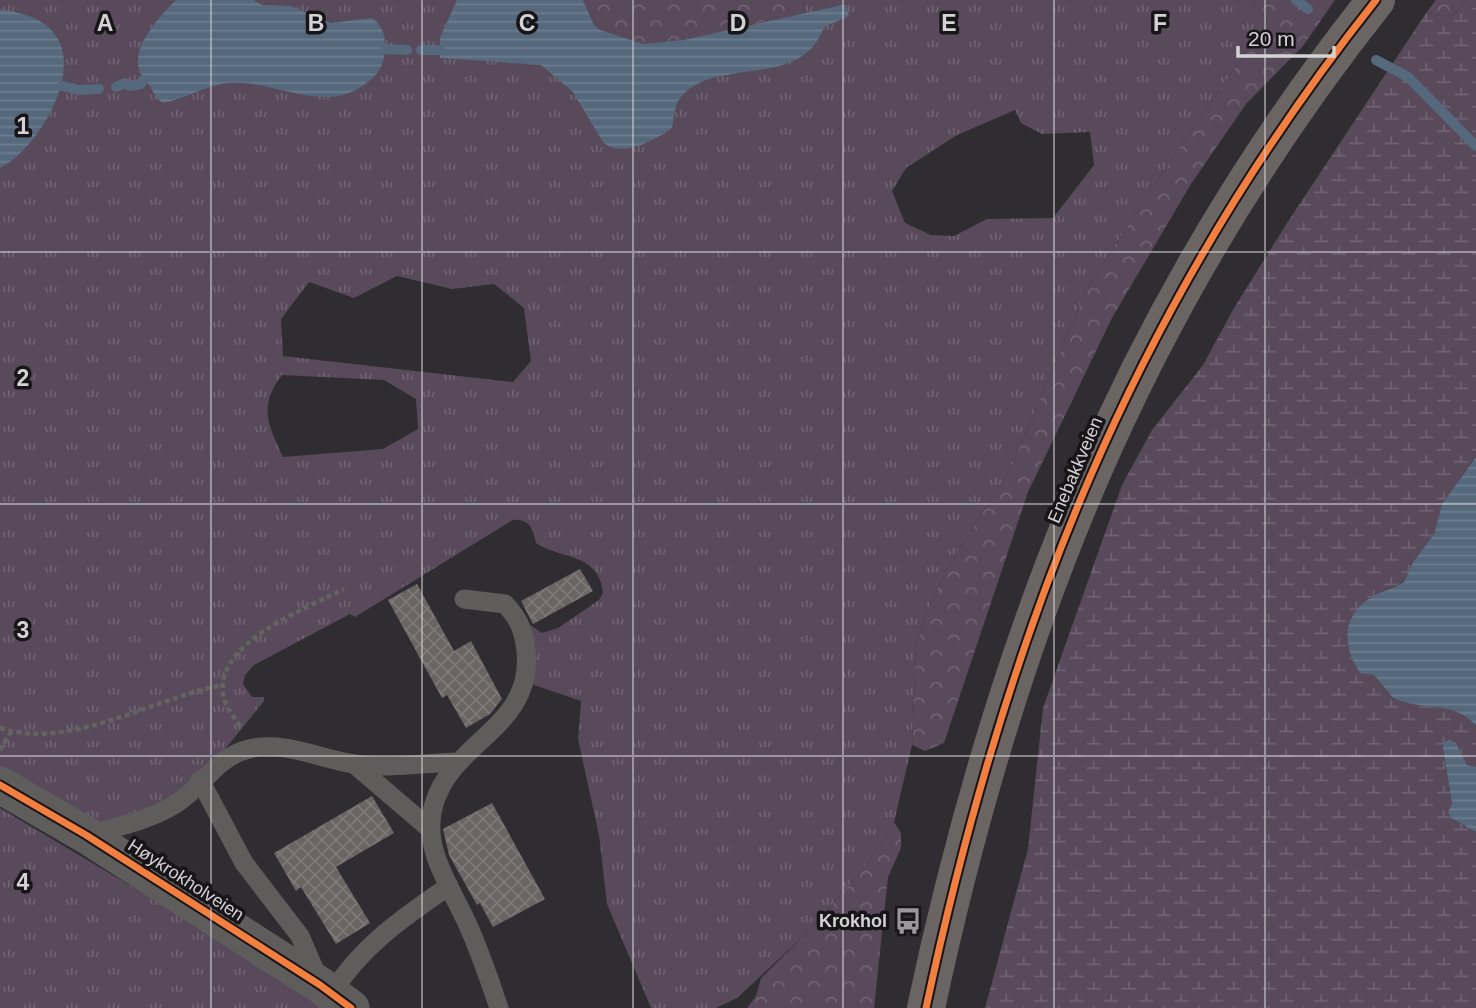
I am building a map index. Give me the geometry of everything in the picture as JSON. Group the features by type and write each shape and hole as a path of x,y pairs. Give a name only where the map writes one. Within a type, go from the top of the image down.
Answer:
{"main road":[{"name":"Enebakkveien","path":"926,1008 952,890 995,729 1049,573 1108,433 1152,341 1236,195 1285,121 1376,0"}],"street":[{"name":"Høykrokholveien","path":"0,785 86,835 334,995"}],"lane":[{"path":"464,599 505,604 522,626 527,662 523,685 509,713 456,762 441,786 430,829 432,850 481,957 499,1008"},
{"path":"86,835 135,822 178,803 223,760 252,748 291,750 354,764 380,766 456,762"},
{"path":"354,764 430,829"},
{"path":"200,780 244,863 300,936 334,995"},
{"path":"334,995 346,971 395,923 449,886"}],"path":[{"path":"252,748 226,706 222,685 231,661 255,638 344,589"},
{"path":"0,728 11,732 55,732 88,726 222,685"},
{"path":"0,750 11,732"}],"green space":[{"path":"0,0 583,0 594,25 806,13 803,0 1251,0 1268,21 1173,157 1086,290 1011,468 946,571 924,618 916,648 912,745 894,822 866,865 807,933 737,998 716,1008 651,1008 607,904 599,835 578,739 581,701 531,684 530,625 542,633 558,628 599,600 603,593 600,580 587,564 536,543 532,529 523,521 513,520 355,617 350,614 254,665 245,675 243,684 252,697 264,697 264,701 200,775 175,795 156,805 94,825 0,773","holes":["1015,110 1021,123 1042,134 1090,132 1094,165 1053,218 987,219 954,236 931,235 905,223 892,191 906,168 957,135","397,276 452,289 494,284 524,308 531,361 513,382 283,356 281,319 309,282 354,298","282,375 384,380 416,399 418,429 383,449 283,457 268,416 270,396"]},
{"path":"583,0 803,0 806,14 684,40 643,44 600,30 594,25"},
{"path":"1251,0 1335,0 1303,46 1246,104 1191,184 1112,318 1028,492 944,743 925,751 912,745 916,648 924,618 946,571 1011,468 1086,290 1173,157 1268,21"},
{"path":"1436,0 1468,0 1451,16 1426,13"},
{"path":"1468,0 1476,0 1476,457 1442,504 1434,534 1413,562 1404,582 1370,598 1356,611 1367,673 1374,675 1393,698 1453,710 1472,720 1476,728 1476,767 1467,765 1459,749 1442,743 1452,804 1451,818 1476,832 1476,1008 985,1008 1028,849 1043,708 1122,485 1152,430 1203,365 1234,308 1287,223 1426,13 1451,16"},
{"path":"0,808 336,1008 0,1008"},
{"path":"894,822 901,833 901,848 888,877 874,1008 747,1008 756,996 761,978 807,933 866,865"}],"water":[{"path":"176,0 253,0 262,5 291,6 330,23 372,18 379,24 384,36 382,64 368,82 352,92 335,96 318,97 246,83 229,83 163,103 140,71 138,60 145,38"},
{"path":"457,0 583,0 594,25 600,30 643,44 684,40 842,5 846,5 849,16 824,27 813,47 797,59 778,66 715,77 696,85 679,100 672,128 638,146 619,149 603,142 573,92 541,65 440,58 440,37"},
{"path":"0,9 29,16 48,27 62,48 64,67 53,107 42,127 14,159 0,168"},
{"path":"1476,457 1476,726 1458,712 1393,698 1374,675 1360,673 1350,652 1348,631 1355,612 1363,604 1373,596 1404,582 1413,562 1434,534 1442,504"},
{"path":"1450,740 1456,743 1467,765 1476,767 1476,832 1451,818 1448,812 1452,804 1442,742"}],"building":[{"path":"580,569 593,591 533,624 521,601"},
{"path":"417,584 454,651 471,641 502,699 490,714 466,728 447,695 442,698 388,600"},
{"path":"372,796 394,833 336,867 370,923 336,944 301,887 296,891 274,853"},
{"path":"492,803 545,899 493,927 480,903 477,905 449,855 443,829"}],"waterway":[{"path":"1296,0 1308,9"},
{"path":"385,49 407,50"},
{"path":"421,50 440,50"},
{"path":"1376,60 1408,77 1476,146"},
{"path":"116,87 125,83 130,86 141,84 143,80"},
{"path":"62,86 79,90 99,89"}],"cycle path":[{"path":"926,1008 959,868 996,734 1040,603 1090,477 1148,353 1215,233 1290,116 1376,0"},
{"path":"0,785 86,835 320,985 351,1008"}],"place":[{"name":"Krokhol","path":"908,921"}]}
